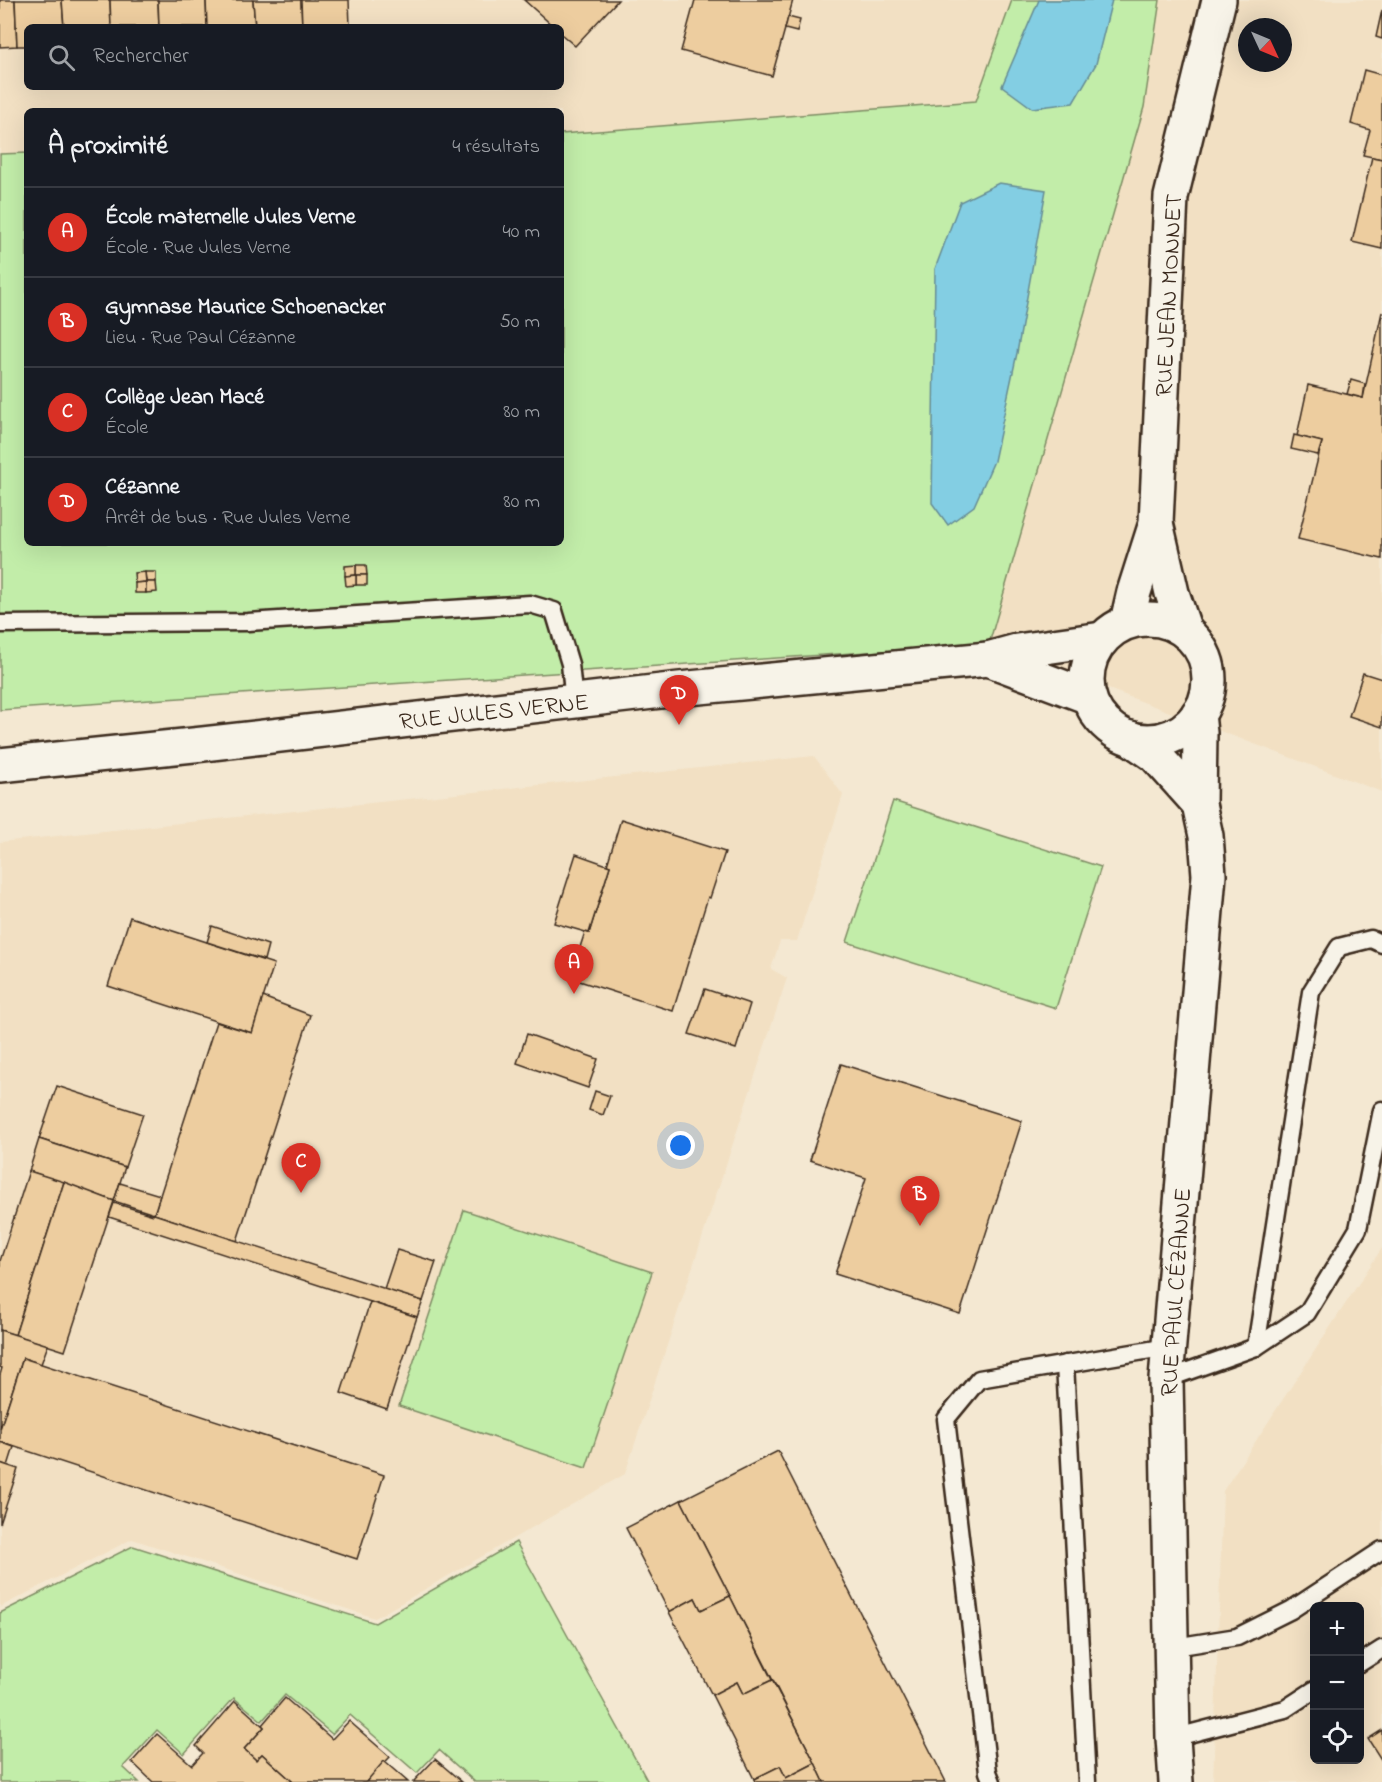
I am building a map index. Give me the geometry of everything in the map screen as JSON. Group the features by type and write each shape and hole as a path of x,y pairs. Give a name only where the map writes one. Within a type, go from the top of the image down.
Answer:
{"street":[{"name":"RUE JEAN MONNET","path":"1115,631 1134,592 1156,523 1171,197 1219,0"},
{"name":"RUE JEAN MONNET","path":"1156,523 1172,593 1185,631"},
{"path":"1142,619 1157,619 1185,631 1204,655 1208,670 1209,685 1198,714 1188,726 1161,740 1146,741 1117,733 1104,723 1089,697 1088,667 1093,652 1115,631 1142,619"},
{"name":"RUE JULES VERNE","path":"0,765 690,688 987,659 1115,631"},
{"name":"RUE JULES VERNE","path":"987,659 1089,697"},
{"name":"RUE PAUL CÉZANNE","path":"1176,1782 1173,1738 1166,1379 1209,875 1206,836 1198,804 1200,733 1198,714"},
{"name":"RUE PAUL CÉZANNE","path":"1130,738 1155,755 1198,804"}],"lane":[{"path":"0,624 248,622 530,604 554,611 570,663 574,702"},
{"path":"1256,1347 1311,992 1339,947 1371,939 1382,944"},
{"path":"1166,1379 1256,1347 1307,1313 1358,1229 1382,1110"},
{"path":"992,1782 988,1772 946,1419 979,1379 1168,1347"},
{"path":"1065,1364 1087,1782"},
{"path":"1171,1645 1187,1645 1237,1637 1291,1610 1382,1550"},
{"path":"1364,1660 1382,1649"},
{"path":"1173,1738 1285,1708 1310,1692"}],"shaded area":[{"path":"0,0 1012,0 977,101 564,134 564,108 24,108 24,153 0,154"},
{"path":"1160,0 1382,0 1382,792 989,644 1144,107"},
{"path":"814,756 843,795 797,941 780,941 771,969 787,978 625,1474 375,1618 132,1539 0,1607 0,842"},
{"path":"1382,1248 1382,1782 1213,1782 1223,1491"}],"green space":[{"path":"1012,0 1160,0 1144,107 989,644 0,710 0,154 24,153 24,546 564,546 564,134 976,101"},
{"path":"893,801 1101,867 1056,1008 847,942"},
{"path":"464,1210 652,1272 586,1468 399,1406"},
{"path":"516,1542 648,1782 475,1782 439,1750 417,1773 350,1715 332,1734 285,1695 262,1721 234,1698 184,1754 157,1730 123,1767 139,1782 0,1782 0,1613 133,1546 375,1623"}],"water":[{"path":"1039,0 1112,0 1096,64 1073,103 1032,108 1002,86"},
{"path":"999,183 1046,190 1017,353 994,461 974,506 948,525 932,503 935,269 960,202"}],"building":[{"path":"0,0 15,0 17,46 0,47"},
{"path":"15,0 62,0 64,24 24,24 24,46 17,46"},
{"path":"62,0 110,0 111,24 64,24"},
{"path":"110,0 158,0 159,24 111,24"},
{"path":"158,0 206,0 207,24 159,24"},
{"path":"206,0 253,0 255,24 207,24"},
{"path":"253,0 301,0 302,24 255,24"},
{"path":"301,0 349,0 350,24 302,24"},
{"path":"524,0 618,0 575,46 564,37 564,24 551,24"},
{"path":"695,0 793,0 772,76 681,51"},
{"path":"1382,10 1382,39 1376,37"},
{"path":"788,17 800,20 797,32 785,29"},
{"path":"1364,70 1382,75 1382,159 1363,155 1370,130 1351,124"},
{"path":"1372,157 1382,159 1382,249 1352,242"},
{"path":"1382,312 1382,559 1298,539 1322,442 1297,436 1308,385 1363,398"},
{"path":"1351,380 1365,384 1363,398 1347,394"},
{"path":"1294,435 1322,442 1318,455 1291,449"},
{"path":"356,565 366,565 367,575 356,575"},
{"path":"356,565 356,575 345,576 345,566"},
{"path":"145,572 156,572 156,582 146,582"},
{"path":"145,572 146,582 135,583 134,573"},
{"path":"356,575 367,575 367,585 356,585"},
{"path":"356,575 356,585 346,586 345,576"},
{"path":"146,582 146,593 135,593 135,583"},
{"path":"146,582 156,582 157,592 146,593"},
{"path":"1363,673 1382,679 1382,727 1349,716"},
{"path":"621,819 725,852 710,898 708,897 673,1011 570,978 585,932 589,933 610,866 607,865"},
{"path":"576,854 610,866 589,933 554,923"},
{"path":"130,917 274,964 252,1033 108,986"},
{"path":"212,926 268,945 264,960 207,942"},
{"path":"705,989 750,1004 736,1049 689,1034"},
{"path":"263,997 310,1015 237,1241 154,1214 216,1022 252,1033"},
{"path":"527,1034 598,1059 588,1088 517,1063"},
{"path":"841,1064 1022,1121 960,1314 835,1274 866,1178 810,1160"},
{"path":"57,1086 143,1114 125,1167 39,1139"},
{"path":"595,1091 610,1096 603,1115 589,1110"},
{"path":"39,1139 125,1167 114,1201 29,1171"},
{"path":"29,1171 64,1182 15,1335 0,1330 0,1261"},
{"path":"64,1182 114,1201 65,1351 15,1335"},
{"path":"120,1183 160,1195 154,1214 114,1201"},
{"path":"114,1203 423,1301 417,1317 109,1217"},
{"path":"397,1250 436,1262 423,1301 384,1289"},
{"path":"370,1302 417,1317 387,1409 341,1393"},
{"path":"0,1330 48,1345 41,1364 23,1358 0,1429 2,1368 0,1367"},
{"path":"23,1358 384,1475 357,1559 0,1442 0,1429"},
{"path":"0,1442 14,1447 8,1466 0,1463"},
{"path":"778,1451 946,1782 824,1782 681,1500"},
{"path":"0,1463 18,1469 0,1524"},
{"path":"681,1500 730,1596 701,1610 695,1598 669,1612 626,1528"},
{"path":"730,1596 772,1680 743,1694 737,1682 712,1695 669,1612 695,1598 701,1610"},
{"path":"772,1680 815,1763 786,1778 780,1766 754,1779 712,1695 737,1682 743,1694"},
{"path":"285,1698 332,1739 349,1721 390,1757 366,1782 293,1782 262,1754 256,1760 244,1749 264,1727 262,1725"},
{"path":"235,1701 264,1727 244,1749 256,1760 262,1754 293,1782 153,1782 132,1762 157,1734 192,1765 203,1753 196,1746"},
{"path":"1382,1730 1382,1761 1368,1739"},
{"path":"435,1759 462,1782 413,1782"},
{"path":"385,1762 408,1782 366,1782"},
{"path":"815,1763 824,1782 755,1782 754,1779 780,1766 786,1778"}],"place":[{"name":"Cézanne","path":"679,725"},
{"name":"École maternelle Jules Verne","path":"574,994"},
{"name":"Collège Jean Macé","path":"301,1193"},
{"name":"Gymnase Maurice Schoenacker","path":"920,1226"}]}
